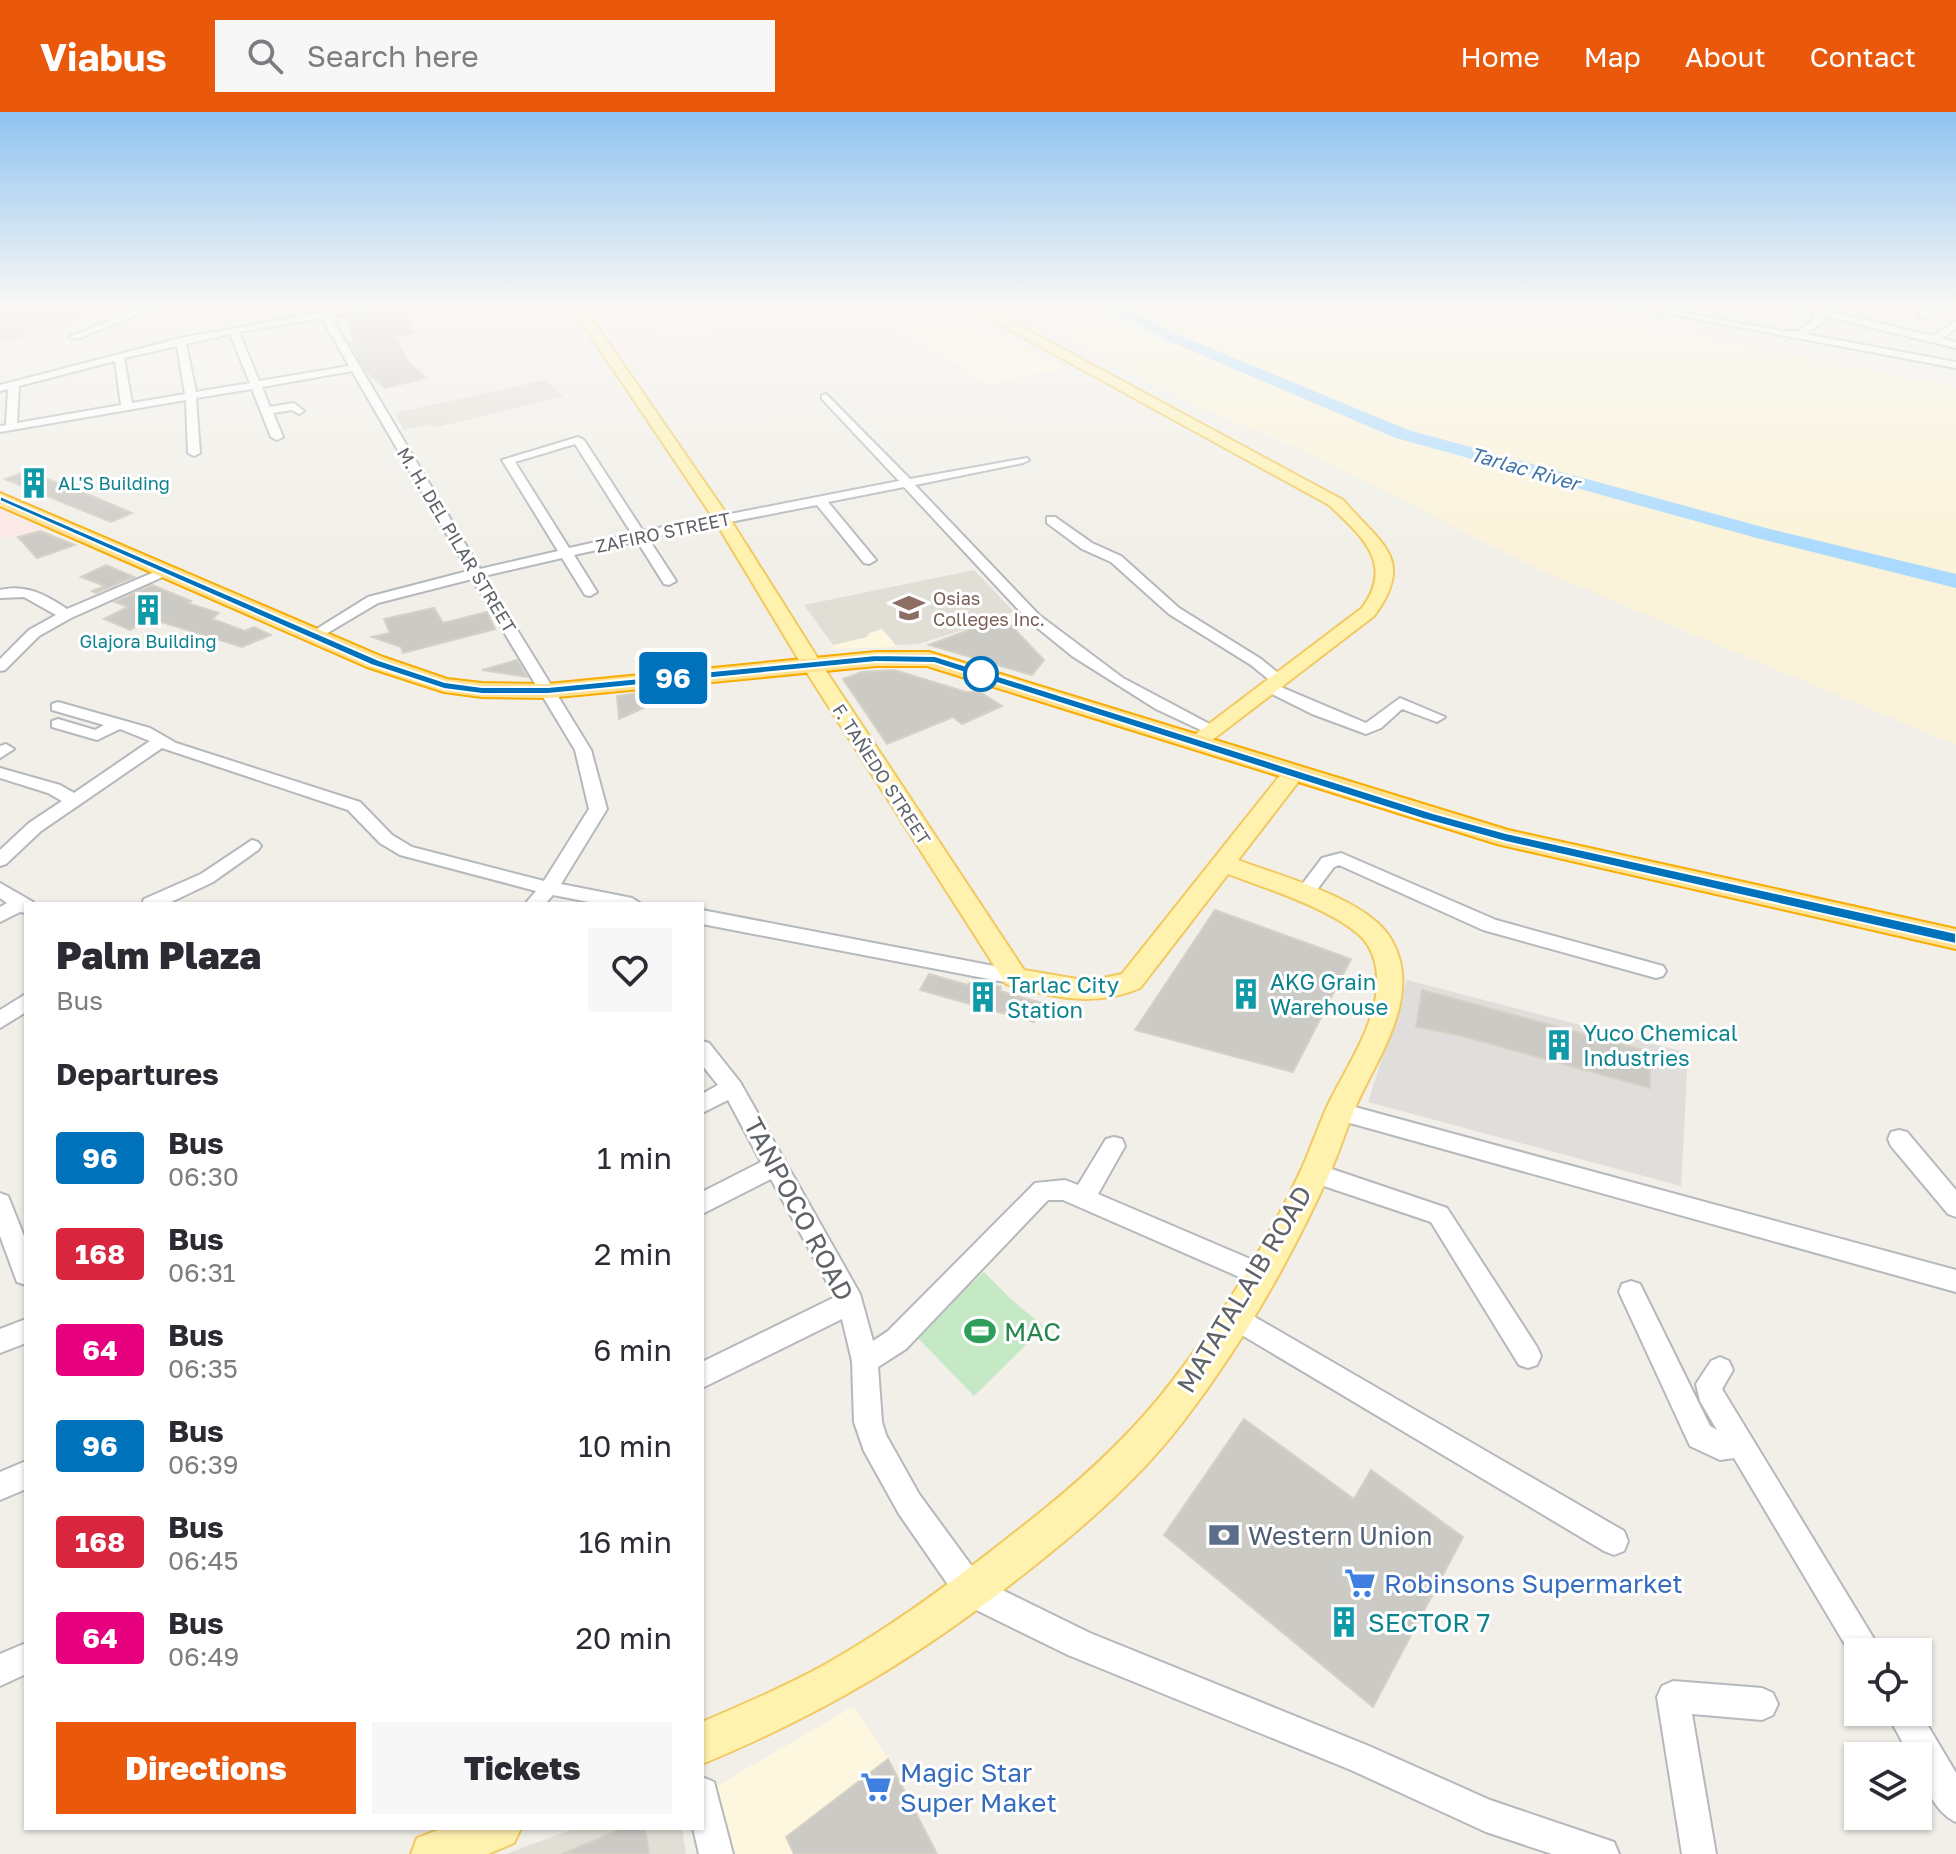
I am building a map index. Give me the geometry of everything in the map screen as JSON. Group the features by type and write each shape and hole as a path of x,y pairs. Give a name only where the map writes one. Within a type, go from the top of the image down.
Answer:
{"highway":[{"path":"0,499 409,676 444,685 482,690 548,691 876,659 935,660 1204,736 1294,773 1506,838 1956,939"}],"main road":[{"name":"F. TAÑEDO STREET","path":"631,386 722,519 812,665 1015,977"},
{"path":"1106,386 1328,509 1342,512 1375,542 1382,555 1386,577 1381,597 1368,612 1204,736"},
{"path":"1121,386 1335,502 1341,506 1342,512"},
{"path":"1015,977 1083,990 1109,989 1125,984 1225,864 1294,773"},
{"name":"MATATALAIB ROAD","path":"704,1742 809,1695 892,1646 971,1591 1066,1517 1144,1443 1192,1381 1260,1275 1314,1173 1379,1025 1389,993 1390,965 1378,938 1357,918 1225,864"},
{"path":"433,1854 494,1830"}],"street":[{"path":"14,386 5,428 248,386"},
{"path":"124,386 127,407"},
{"path":"189,386 194,453"},
{"path":"256,386 277,437"},
{"name":"M. H. DEL PILAR STREET","path":"365,386 583,750 598,801 590,825 549,888 536,902"},
{"path":"826,397 1034,618 1087,664 1204,736"},
{"path":"266,411 294,406 299,411"},
{"path":"590,592 507,461 577,440 669,581"},
{"name":"ZAFIRO STREET","path":"314,635 373,600 565,552 1023,460"},
{"path":"820,500 869,560"},
{"path":"1051,520 1087,546 1116,559 1174,611 1256,662 1273,683 1318,711 1366,729 1400,703 1437,717"},
{"path":"0,667 34,633 66,615 169,571"},
{"path":"0,594 20,590 29,592 66,615"},
{"path":"58,716 97,735 118,724 144,731 160,742 354,806 397,847 549,888 622,902"},
{"path":"0,860 35,827 160,742"},
{"path":"0,773 54,789 74,800"},
{"path":"155,902 207,878 252,846"},
{"path":"1303,895 1328,862 1341,859 1490,925 1656,971"},
{"path":"0,889 24,905"},
{"path":"0,915 24,905"},
{"path":"704,917 1015,977"},
{"path":"0,1020 24,1003"},
{"name":"TANPOCO ROAD","path":"704,1052 732,1088 851,1302 865,1361 868,1422 882,1459 909,1504 971,1591"},
{"path":"704,1103 732,1088"},
{"path":"1340,1112 1956,1281"},
{"path":"1899,1139 1956,1207"},
{"path":"1083,1198 1114,1146"},
{"path":"704,1203 776,1165"},
{"path":"1314,1173 1439,1215 1528,1356"},
{"path":"865,1361 897,1340 1043,1190 1055,1188 1083,1198 1260,1275"},
{"path":"0,1203 24,1269"},
{"path":"1631,1292 1700,1436 1720,1446 1741,1444"},
{"path":"704,1374 851,1302"},
{"path":"1234,1317 1614,1541"},
{"path":"0,1341 24,1332"},
{"path":"1720,1370 1712,1378 1709,1392 1859,1638"},
{"path":"0,1486 24,1476"},
{"path":"971,1591 1079,1644 1358,1757 1486,1815 1602,1854"},
{"path":"0,1670 24,1659"},
{"path":"1699,1854 1673,1697 1762,1704"},
{"path":"1910,1726 1956,1805"},
{"path":"704,1803 716,1854"}],"shaded area":[{"path":"516,386 552,386 564,396 434,428 431,424 404,430 395,413"},
{"path":"0,509 42,529 0,539"},
{"name":"Osias Colleges Inc.","path":"974,570 1014,612 980,620 982,624 918,644 896,645 882,629 869,633 867,637 833,645 804,605"},
{"path":"882,629 897,647 833,649 833,645 866,637 868,633"},
{"path":"1407,980 1688,1053 1681,1186 1368,1102"},
{"path":"854,1706 888,1759 937,1854 718,1854 705,1793"},
{"path":"571,1830 682,1830 686,1854 506,1854"}],"green space":[{"name":"MAC","path":"984,1272 1044,1327 974,1396 915,1335"}],"sand":[{"path":"1157,386 1956,387 1956,745 1545,572 1296,447 1193,405"}],"building":[{"path":"27,471 132,513 111,522 5,479"},
{"path":"40,531 75,545 37,558 18,537"},
{"path":"106,565 134,577 96,593 92,591 105,586 81,577"},
{"path":"152,585 191,601 187,603 219,613 212,619 245,631 254,627 271,635 242,647 152,619 130,630 104,619 128,607 115,602"},
{"path":"434,608 443,623 487,612 495,629 403,653 401,647 372,637 390,633 384,619"},
{"path":"1003,617 1044,660 1032,675 929,645"},
{"path":"517,660 527,677 482,670"},
{"path":"894,670 966,692 980,692 1002,706 962,724 953,717 887,744 843,679 862,672"},
{"path":"650,691 648,706 619,719 617,696"},
{"name":"AKG Grain Warehouse","path":"1215,910 1351,959 1293,1072 1135,1030"},
{"name":"Tarlac City Station","path":"929,974 968,985 973,979 1001,987 1000,991 1042,1003 1034,1022 920,990"},
{"name":"Yuco Chemical Industries","path":"1422,990 1650,1052 1650,1088 1458,1035 1416,1027"},
{"name":"SECTOR 7","path":"1244,1419 1354,1499 1371,1470 1463,1537 1373,1707 1164,1535"},
{"name":"Magic Star Super Maket","path":"888,1759 937,1854 794,1854 786,1837"},
{"path":"618,1830 645,1830 649,1854 562,1854"}],"waterway":[{"name":"Tarlac River","path":"1289,386 1402,434 1760,533 1956,581"}],"bus line":[{"name":"96","path":"0,499 375,662 409,676 444,685 511,692 548,691 876,659 910,657 943,661 1428,816 1506,838 1956,939"}],"place":[{"name":"AL'S Building","path":"34,483"},
{"name":"Osias Colleges Inc.","path":"909,608"},
{"name":"Glajora Building","path":"148,610"},
{"name":"AKG Grain Warehouse","path":"1246,994"},
{"name":"Tarlac City Station","path":"983,997"},
{"name":"Yuco Chemical Industries","path":"1559,1045"},
{"name":"MAC","path":"980,1331"},
{"name":"Western Union","path":"1224,1535"},
{"name":"Robinsons Supermarket","path":"1360,1583"},
{"name":"SECTOR 7","path":"1344,1622"},
{"name":"Magic Star Super Maket","path":"876,1787"}]}
